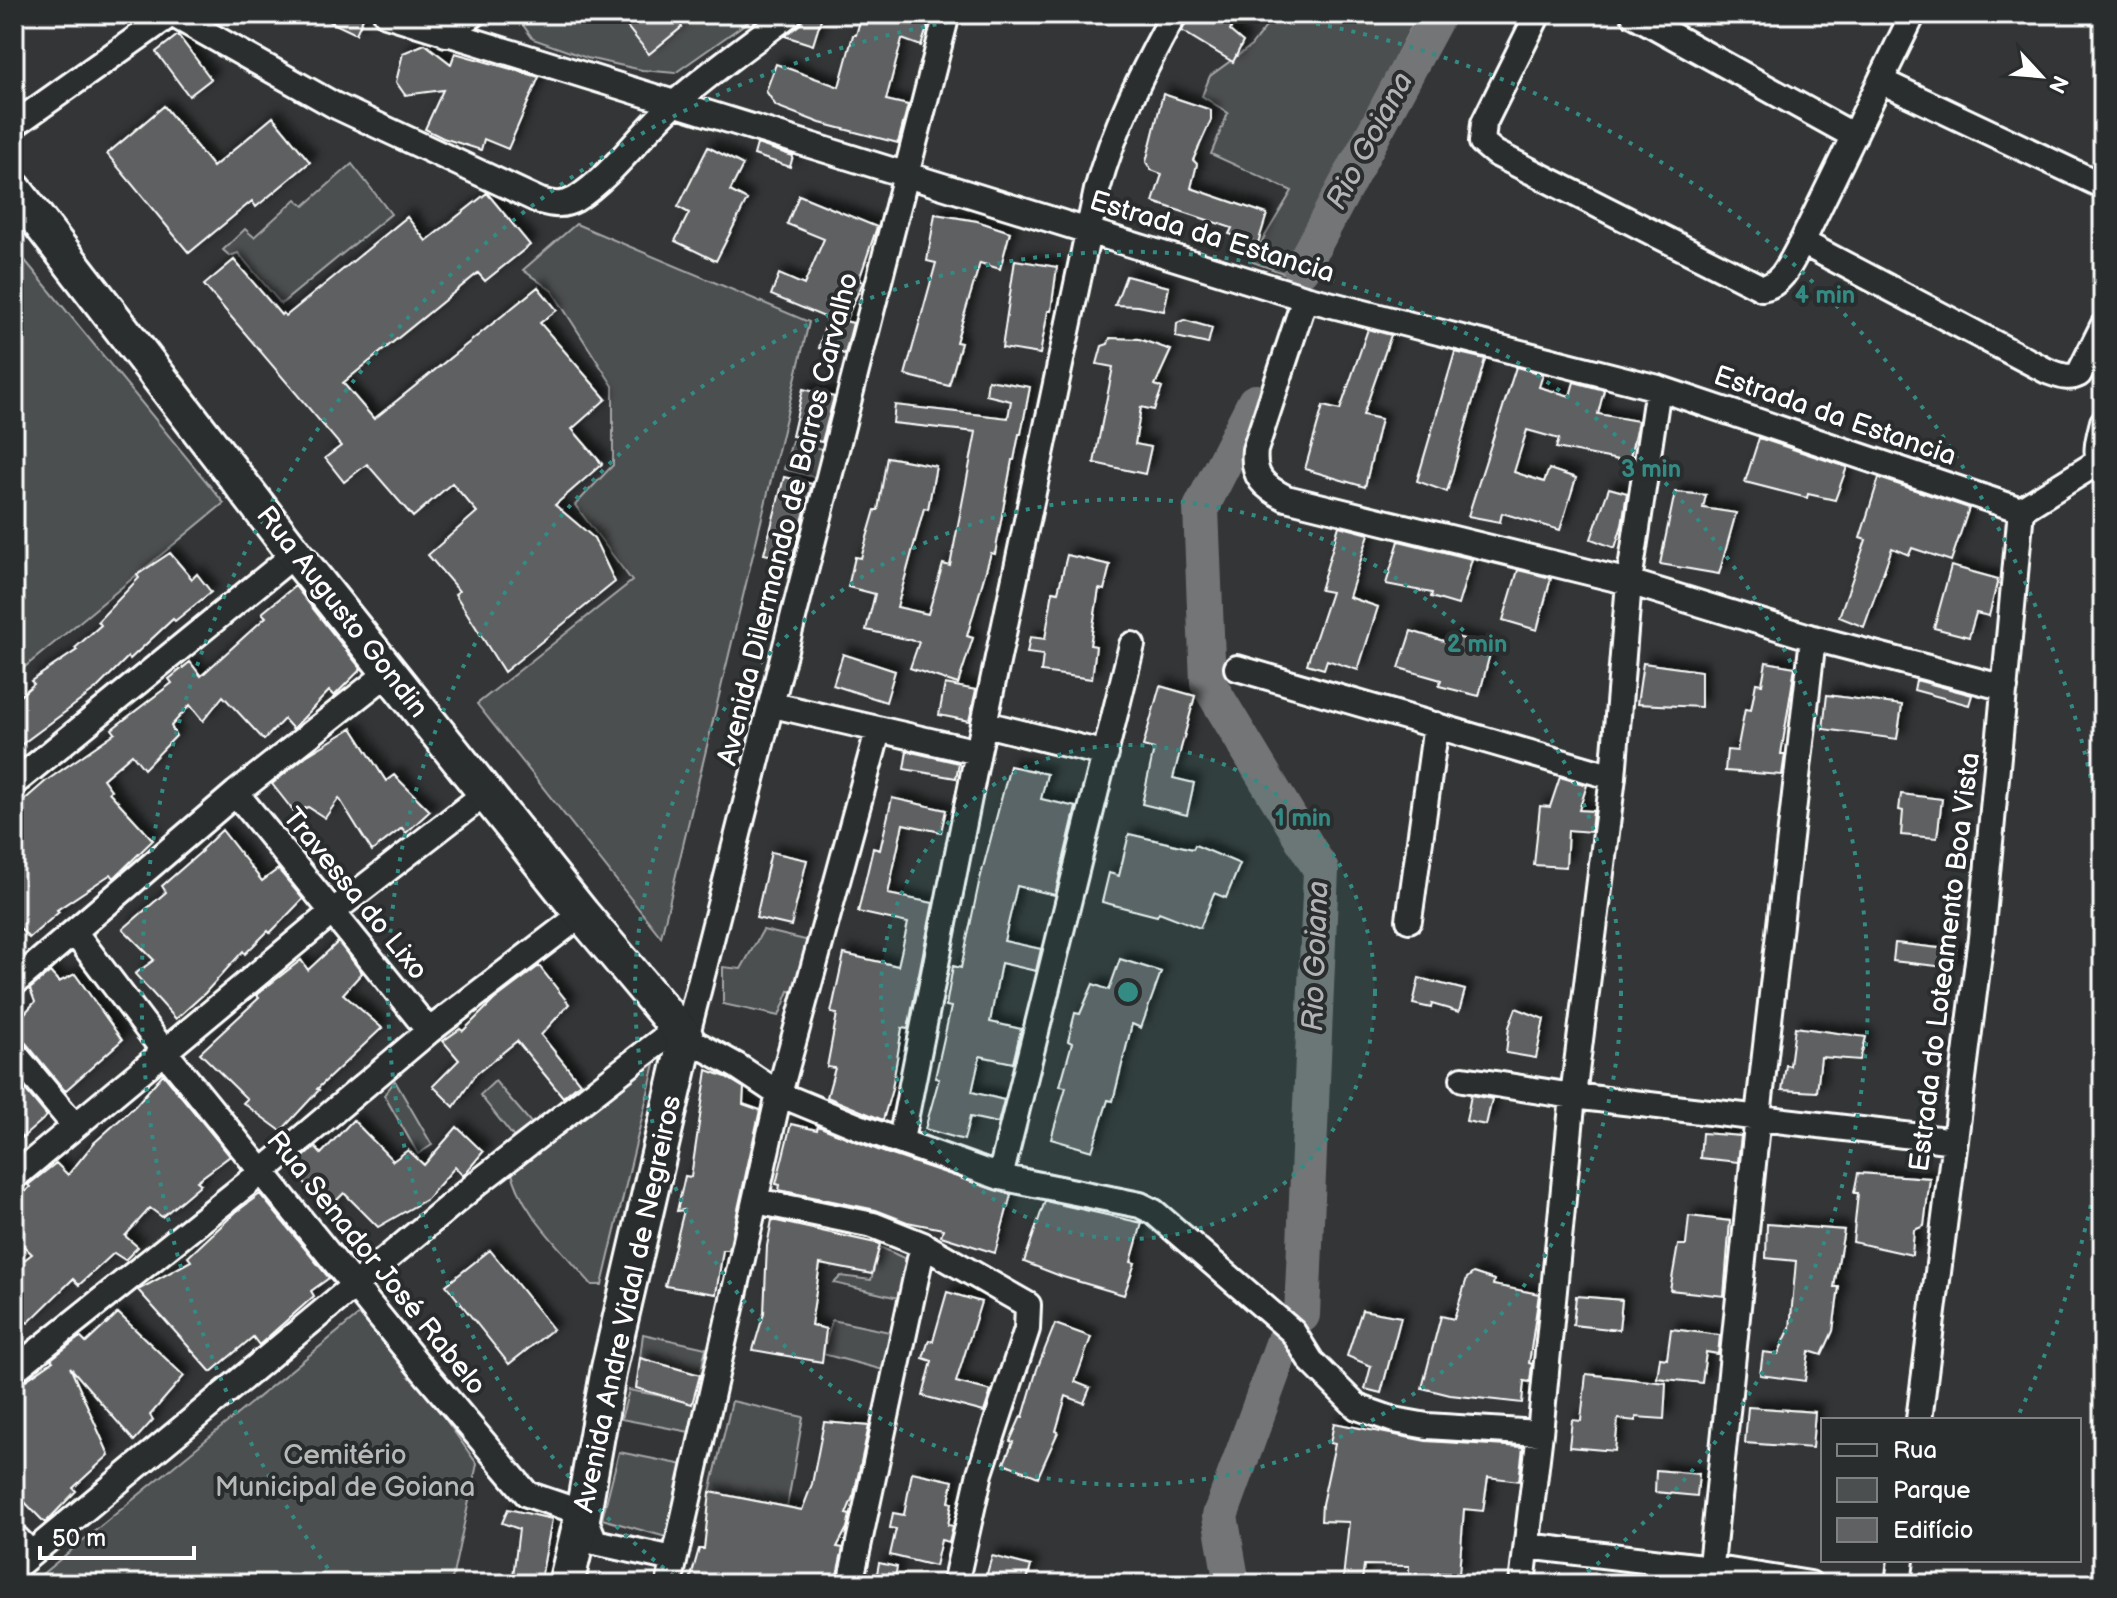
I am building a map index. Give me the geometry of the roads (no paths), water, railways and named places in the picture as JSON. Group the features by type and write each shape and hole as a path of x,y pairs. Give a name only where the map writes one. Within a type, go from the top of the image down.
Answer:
{"street":[{"path":"14,125 172,14 334,105 540,201 566,204 597,182 674,104 789,14"},
{"name":"Estrada da Estancia","path":"386,14 1305,298 1658,388 2021,510"},
{"path":"446,34 474,14"},
{"name":"Avenida Dilermando de Barros Carvalho","path":"682,1033 773,705 947,14"},
{"path":"901,1140 978,752 1107,154 1130,98 1174,14"},
{"path":"1538,14 1484,123 1480,136 1485,146 1762,288 1772,286 1781,278 1802,242 1913,14"},
{"path":"1633,14 1854,136"},
{"path":"1881,81 2103,186"},
{"name":"Rua Augusto Gondin","path":"14,189 295,554 582,914 682,1033"},
{"path":"1802,242 2034,364 2065,377 2079,374 2103,326"},
{"path":"1305,298 1255,450 1253,465 1265,484 1286,498 1629,582 1813,638 2005,688"},
{"path":"1522,1584 1573,1096 1613,777 1629,582 1658,388"},
{"path":"2021,510 2100,466 2097,443 2103,422"},
{"name":"Estrada do Loteamento Boa Vista","path":"1919,1418 1981,938 2021,510"},
{"path":"14,783 295,554"},
{"path":"1710,1576 1758,1116 1813,638"},
{"path":"1000,1177 1132,645"},
{"path":"1237,668 1613,777"},
{"path":"14,983 236,793 389,672"},
{"path":"773,705 978,752"},
{"path":"985,724 1106,754"},
{"path":"1409,920 1436,725"},
{"path":"669,1584 779,1094 878,731"},
{"name":"Travessa do Lixo","path":"236,793 429,1031"},
{"path":"14,1177 331,913 486,793"},
{"path":"15,1367 263,1171 429,1031 582,914"},
{"name":"Rua Senador José Rabelo","path":"75,933 164,1051 527,1494 583,1513"},
{"path":"20,1552 480,1181 682,1033 779,1094 859,1127 1000,1177 1140,1205 1154,1212 1293,1332 1311,1361 1357,1407 1394,1420 1427,1426 1540,1433"},
{"name":"Avenida Andre Vidal de Negreiros","path":"566,1584 583,1513 609,1368 682,1033"},
{"path":"14,1053 74,1125"},
{"path":"1463,1079 1573,1096 1955,1141"},
{"path":"756,1201 873,1225 923,1245 1029,1307 1027,1329 980,1473 955,1584"},
{"path":"850,1584 923,1245"},
{"path":"583,1513 595,1542 673,1559"},
{"path":"1527,1546 1710,1576 1810,1584"},
{"path":"1898,1584 1901,1562"}],"waterway":[{"name":"Rio Goiana","path":"1301,269 1438,14"},
{"name":"Rio Goiana","path":"1255,402 1201,508 1208,683 1321,870 1302,1315"},
{"name":"Rio Goiana","path":"1232,1584 1220,1516 1285,1338"}],"park label":[{"name":"Cemitério Municipal de Goiana","path":"345,1471"}]}
